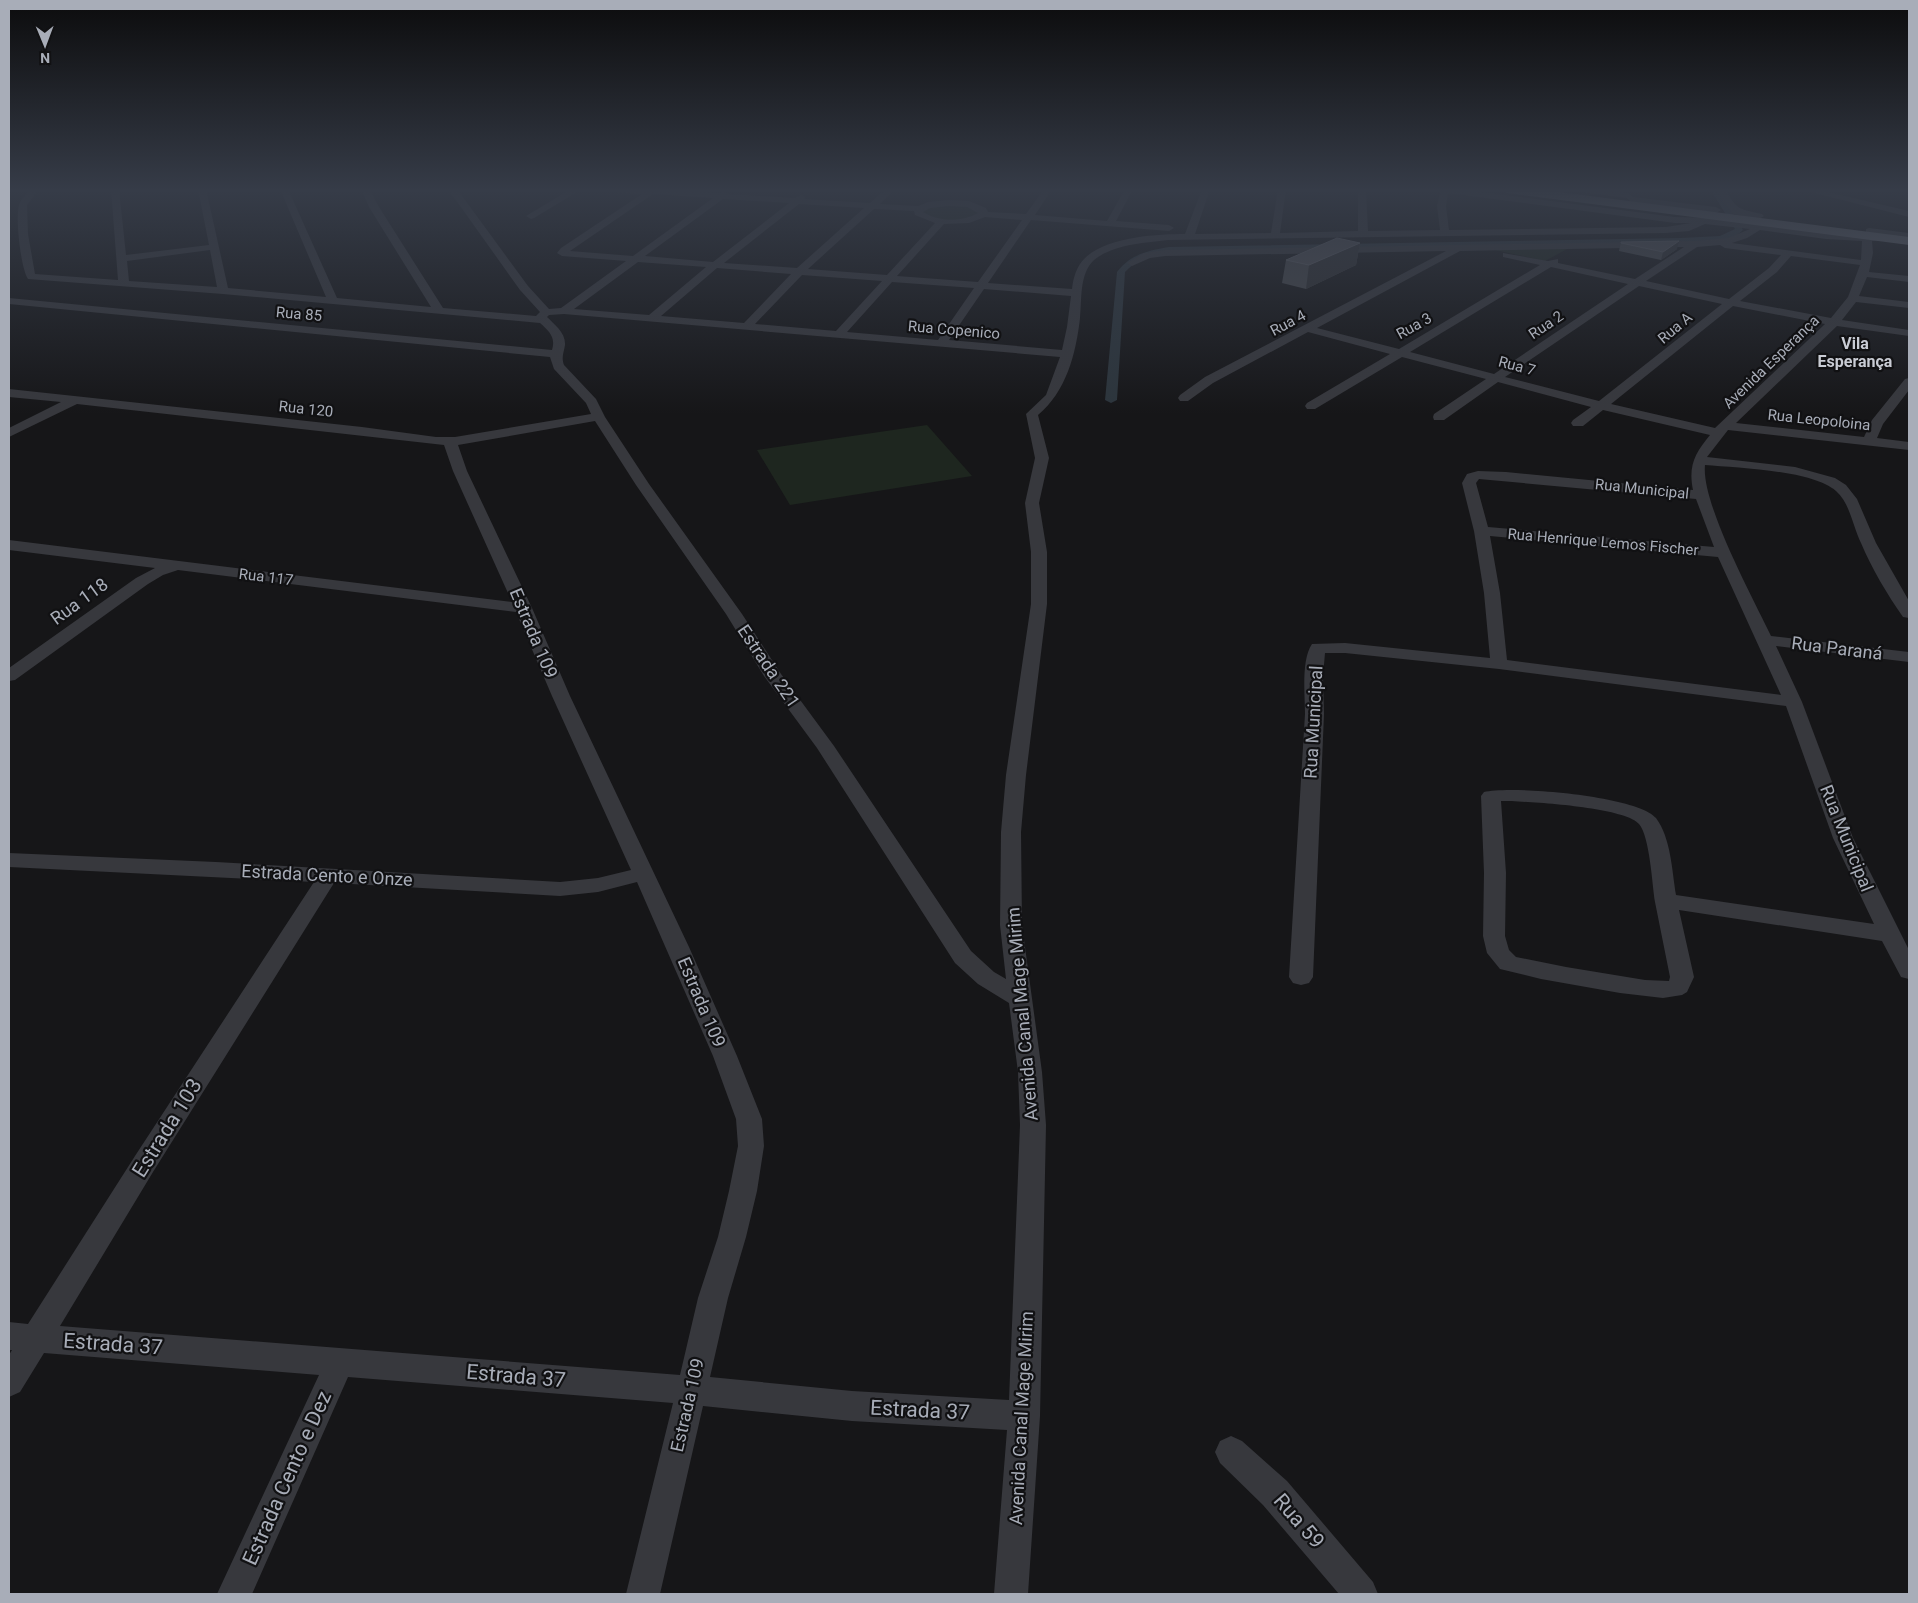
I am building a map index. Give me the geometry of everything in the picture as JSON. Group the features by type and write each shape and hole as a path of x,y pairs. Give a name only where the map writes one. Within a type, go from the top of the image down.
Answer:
{"street":[{"name":"Rua Copenico","path":"28,264 30,275 39,278 223,291 440,312 545,316 564,310 1067,354"},
{"path":"122,264 124,284"},
{"path":"217,264 223,291"},
{"path":"316,264 332,302"},
{"path":"410,264 440,312"},
{"path":"506,264 545,316"},
{"path":"564,310 630,264"},
{"path":"713,264 1077,293"},
{"path":"652,318 716,264"},
{"path":"746,327 808,264"},
{"path":"838,335 904,264"},
{"path":"941,344 997,264"},
{"path":"1067,354 1077,293 1083,268 1086,264"},
{"name":"Rua 4","path":"1184,398 1209,380 1431,264"},
{"path":"1548,264 1729,302 1834,322 1909,333"},
{"name":"Rua 3","path":"1311,406 1548,264"},
{"name":"Rua 2","path":"1439,417 1547,342 1666,264"},
{"name":"Rua A","path":"1578,423 1660,360 1729,302 1779,264"},
{"path":"1840,264 1909,279"},
{"name":"Avenida Esperança","path":"1699,460 1702,452 1753,397 1834,322 1853,298 1865,264"},
{"path":"1853,298 1909,305"},
{"name":"Rua 85","path":"9,301 556,354"},
{"name":"Estrada 221","path":"545,316 559,338 560,345 556,354 558,366 592,402 598,417 643,486 734,614 773,676 857,793 964,957 986,978 1020,998"},
{"name":"Rua 7","path":"1309,329 1600,405 1722,430"},
{"name":"Avenida Canal Mage Mirim","path":"1011,1594 1024,1416 1033,1125 1030,1072 1011,925 1011,832 1016,775 1040,604 1039,552 1032,503 1042,463 1041,450 1032,417 1052,394 1067,354"},
{"path":"1869,441 1877,423 1909,382"},
{"name":"Rua 120","path":"9,393 450,442 598,417"},
{"path":"9,433 74,401"},
{"name":"Rua Leopoloina","path":"1722,430 1869,441 1909,446"},
{"name":"Estrada 109","path":"450,442 460,471 678,947 725,1056 749,1119 751,1146 745,1184 732,1237 713,1298 690,1390 644,1594"},
{"path":"1699,460 1812,475 1836,484 1846,493 1868,543 1909,613"},
{"name":"Rua Municipal","path":"1699,460 1698,483 1724,553 1792,702 1824,782 1843,838 1909,971"},
{"name":"Rua Municipal","path":"1499,664 1492,593 1482,531 1469,483 1472,477 1478,475 1599,484 1702,495"},
{"name":"Rua Henrique Lemos Fischer","path":"1482,531 1724,553"},
{"name":"Rua 117","path":"9,545 524,608"},
{"name":"Rua 118","path":"9,676 148,576 177,566"},
{"name":"Rua Paraná","path":"1765,640 1909,657"},
{"name":"Rua Municipal","path":"1301,977 1308,808 1315,720 1315,672 1318,648 1345,648 1499,664 1792,702"},
{"path":"1503,794 1570,801 1624,809 1640,815 1653,830 1666,901 1682,977 1681,983 1673,989 1660,990 1637,987 1526,967 1504,960 1498,953 1494,936 1495,873 1491,796 1503,794"},
{"name":"Estrada Cento e Onze","path":"9,860 203,867 328,876 560,888 598,885 643,874"},
{"name":"Estrada 103","path":"9,1382 23,1337 144,1164 328,876"},
{"path":"1666,901 1889,934"},
{"name":"Estrada 37","path":"23,1337 690,1390 852,1406 1024,1416"},
{"name":"Estrada Cento e Dez","path":"234,1594 340,1362"},
{"name":"Rua 59","path":"1231,1452 1275,1493 1361,1594"}],"shaded area":[{"path":"927,425 972,476 790,505 757,450"}],"waterway":[{"path":"1111,400 1121,272 1128,264"}],"district":[{"name":"Vila Esperança","path":"1855,352"}]}
